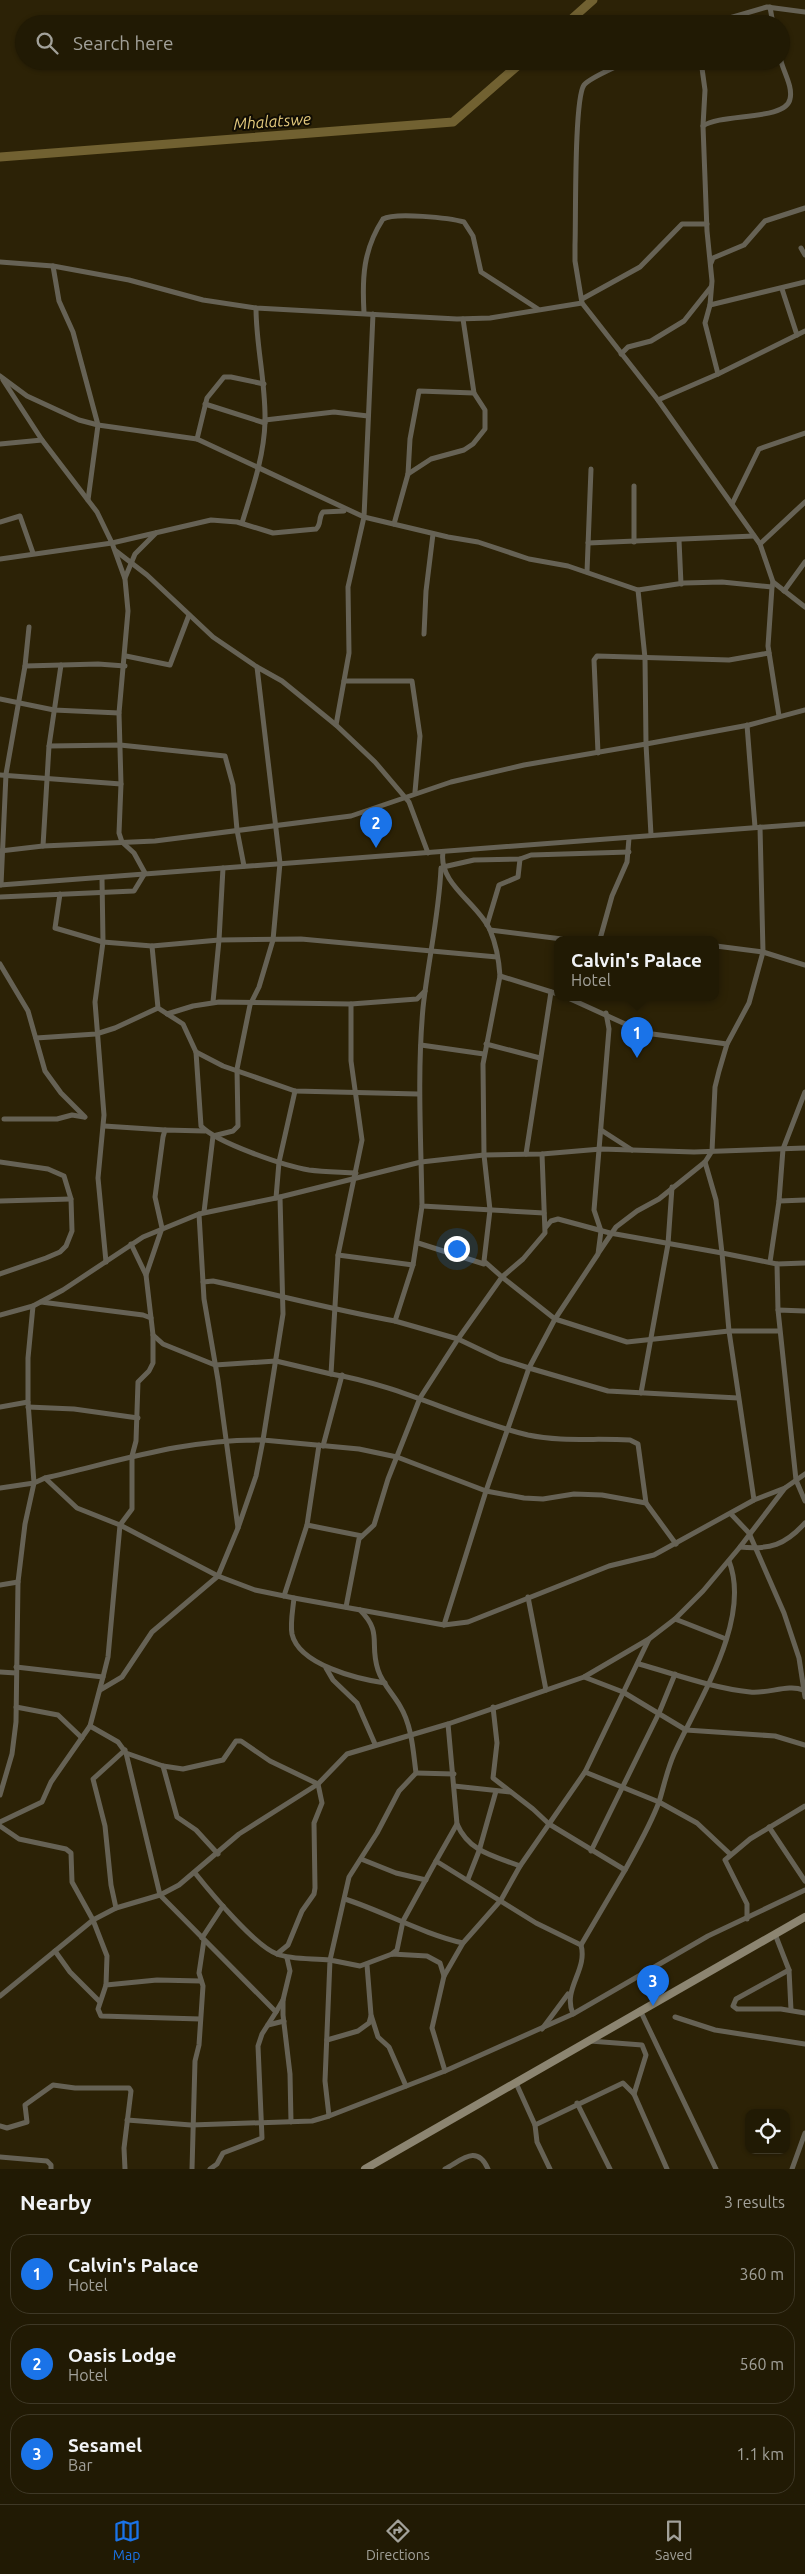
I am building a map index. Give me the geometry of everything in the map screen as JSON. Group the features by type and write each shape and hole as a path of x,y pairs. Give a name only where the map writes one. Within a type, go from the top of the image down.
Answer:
{"street":[{"path":"770,7 771,15"},
{"path":"735,15 753,9 770,7 805,12"},
{"path":"610,70 588,82 582,89 577,130 575,245 575,261 582,301 658,400 760,544 772,585 769,653 780,716"},
{"path":"702,70 705,90 704,126 707,224 712,287 705,323 718,374"},
{"path":"704,126 713,120 772,113 786,107 790,100 790,88 784,70"},
{"path":"710,263 713,258 744,245 765,221 805,208"},
{"path":"364,313 362,282 365,263 383,219 402,216 464,222 473,236 480,272 539,310"},
{"path":"0,262 53,266 129,280 202,300 256,308 463,319 490,318 582,301 640,267 682,224 707,224"},
{"path":"802,248 805,255"},
{"path":"53,266 59,301 73,332 98,425 88,500"},
{"path":"710,305 805,282"},
{"path":"621,354 628,347 651,341 684,321 712,287"},
{"path":"782,289 805,340"},
{"path":"242,523 259,467 265,421 264,384 256,337 256,308"},
{"path":"336,725 349,653 348,586 364,517 373,314"},
{"path":"408,474 431,459 464,450 484,432 486,410 474,393 463,319"},
{"path":"658,400 718,374 801,333"},
{"path":"145,873 134,853 122,842 118,826 121,784 119,713 126,656 128,611 125,579 116,550 88,500 42,440 0,376 27,396 79,420 98,425 197,438 321,495 347,511 364,517 433,534 478,542 529,559 587,572 638,590 681,584 722,582 772,585 784,591 805,607"},
{"path":"197,438 205,404 211,391 227,376 264,384"},
{"path":"394,524 408,474 410,439 419,391 474,393"},
{"path":"205,404 265,421 330,413 368,416"},
{"path":"732,504 758,449 805,433"},
{"path":"0,444 42,440"},
{"path":"587,572 591,469"},
{"path":"634,486 634,542"},
{"path":"760,544 805,502"},
{"path":"0,559 112,543 211,520 242,523 273,532 316,529 320,525 320,516 324,512 347,511"},
{"path":"0,522 20,516 33,554"},
{"path":"125,579 130,562 144,544 158,531"},
{"path":"424,634 426,591 433,534"},
{"path":"588,543 754,536"},
{"path":"679,540 681,584"},
{"path":"116,550 213,637 256,667 282,681 336,725 375,762 412,806 428,853"},
{"path":"784,591 805,562"},
{"path":"638,590 645,658 650,835"},
{"path":"126,656 170,665 189,615"},
{"path":"29,627 20,703 3,774 0,885 805,824"},
{"path":"598,752 595,657 600,654 645,658 729,660 769,653"},
{"path":"42,846 49,746 60,665"},
{"path":"25,666 125,666"},
{"path":"213,1136 233,1131 238,1126 238,1069 252,1001 259,987 273,940 280,863 277,825 256,667"},
{"path":"344,681 412,680 420,736 415,792"},
{"path":"0,699 54,710 119,713"},
{"path":"1,851 42,846 155,841 351,816 406,797 415,792 524,765 747,725 805,710"},
{"path":"444,1624 486,1491 529,1368 555,1319 610,1233 624,1220 659,1199 705,1162 712,1151 715,1087 727,1044 746,1010 763,952 758,827 747,725"},
{"path":"49,746 120,745 225,756 234,785 237,830 244,866"},
{"path":"3,774 121,784"},
{"path":"601,936 612,896 627,862 629,838"},
{"path":"395,1321 418,1243 422,1206 418,1094 425,991 439,906 443,852"},
{"path":"442,864 474,860 520,859 531,855 629,852"},
{"path":"488,928 499,885 518,877 520,859"},
{"path":"442,864 448,877 488,928 497,957 500,976 484,1054 484,1155 490,1210 484,1264"},
{"path":"213,1002 223,868"},
{"path":"0,897 134,891 145,873"},
{"path":"102,878 103,942 95,1002 104,1126 98,1178 106,1262"},
{"path":"60,894 55,928 103,942 152,946 219,940 310,939 497,957"},
{"path":"488,928 554,938"},
{"path":"152,946 158,1008"},
{"path":"719,946 763,952 805,965"},
{"path":"0,964 28,1011 41,1060 50,1080 85,1117 72,1115 57,1119 4,1119"},
{"path":"500,976 554,993"},
{"path":"167,1014 213,1002 252,1001 351,1004 417,999 425,991"},
{"path":"526,1154 551,992"},
{"path":"585,1001 646,1032 727,1044"},
{"path":"331,1374 338,1255 362,1140 351,1061 351,1004"},
{"path":"36,1038 96,1034 115,1028 158,1008"},
{"path":"158,1008 183,1024 196,1052 200,1122 205,1131 213,1136 279,1162 309,1170 355,1176"},
{"path":"598,1254 601,1231 594,1210 601,1149 609,1029 606,1013"},
{"path":"486,1044 540,1058"},
{"path":"421,1045 484,1054"},
{"path":"196,1052 223,1066 238,1069 295,1091 418,1094"},
{"path":"100,1690 122,1677 152,1632 218,1576 238,1528 256,1476 276,1361 284,1296 278,1198 279,1162 295,1091"},
{"path":"770,1262 779,1201 783,1149 805,1092"},
{"path":"796,1112 805,1110"},
{"path":"104,1126 205,1131"},
{"path":"146,1275 162,1228 155,1197 165,1130"},
{"path":"601,1130 633,1150"},
{"path":"213,1136 202,1213 203,1282 238,1528"},
{"path":"0,1315 41,1302 106,1262 131,1244 162,1228 202,1213 278,1198 355,1176 421,1162 484,1155 542,1154 601,1149 712,1151 805,1148"},
{"path":"346,1607 359,1539 374,1525 396,1457 420,1398 458,1338 502,1278 543,1238 546,1227 542,1154"},
{"path":"0,1162 59,1172 66,1179 71,1199 72,1231 66,1246 60,1252 0,1274"},
{"path":"705,1162 716,1200 729,1331 754,1500"},
{"path":"642,1393 668,1244 672,1187"},
{"path":"0,1201 71,1199"},
{"path":"779,1201 805,1200"},
{"path":"422,1206 544,1214"},
{"path":"546,1227 551,1221 558,1218 610,1233 777,1264 805,1263"},
{"path":"418,1243 484,1264 555,1319 628,1342 729,1331 779,1331"},
{"path":"0,1822 38,1806 51,1782 90,1726 108,1657 120,1525 132,1509 132,1456 136,1441 138,1418 138,1382 150,1371 153,1354 153,1335 146,1275 131,1244"},
{"path":"338,1255 413,1264"},
{"path":"777,1264 779,1331 796,1480 805,1501"},
{"path":"203,1282 213,1281 284,1296 336,1310 395,1321 458,1338 500,1359 608,1390 738,1398"},
{"path":"41,1302 143,1315 151,1318"},
{"path":"0,1795 12,1754 16,1707 18,1582 25,1524 34,1482 28,1404 28,1358 33,1306"},
{"path":"778,1310 805,1310"},
{"path":"153,1335 163,1344 216,1365 276,1361 342,1376 420,1398 507,1429 553,1439 630,1440 638,1444 646,1502 676,1544"},
{"path":"153,1354 163,1344"},
{"path":"284,1596 306,1525 321,1446 342,1376"},
{"path":"0,1407 28,1404 138,1418"},
{"path":"0,1488 34,1482 132,1456 225,1440 263,1440 358,1449 396,1457 486,1491 536,1499 574,1494 617,1497 646,1502"},
{"path":"0,1996 93,1920 116,1908 160,1895 195,1873 239,1834 318,1784 347,1754 375,1744 448,1724 584,1677 649,1639 675,1619 729,1560 786,1488 805,1474"},
{"path":"45,1478 77,1508 120,1525 218,1576 254,1590 444,1624 468,1622 609,1566 654,1555 754,1500 786,1488"},
{"path":"731,1514 749,1533 754,1549 784,1613 803,1674 805,1696"},
{"path":"740,1547 764,1549 786,1541 805,1523"},
{"path":"306,1525 362,1536"},
{"path":"542,2029 570,1992 579,1971 581,1944 625,1870 658,1802 666,1774 709,1684 726,1639 735,1588 736,1580 729,1560"},
{"path":"0,1585 18,1582"},
{"path":"528,1597 546,1690"},
{"path":"294,1598 292,1623 296,1642 326,1668 332,1680 357,1703 375,1744"},
{"path":"360,1609 373,1626 375,1659 385,1683 401,1708 411,1734 416,1773"},
{"path":"675,1619 726,1639"},
{"path":"444,2071 432,2028 444,1976 463,1944 501,1900 520,1866 585,1772 623,1692 639,1664 649,1639"},
{"path":"639,1664 709,1684 751,1692 772,1692 794,1687 803,1690"},
{"path":"326,1668 385,1683"},
{"path":"0,1672 16,1670 103,1677"},
{"path":"591,1851 659,1713 675,1674"},
{"path":"584,1677 623,1692 686,1730 775,1736 805,1745"},
{"path":"16,1707 58,1715 82,1738"},
{"path":"493,1707 497,1743 492,1777 533,1808 549,1824 625,1870"},
{"path":"448,1724 457,1824 464,1839 479,1851 520,1866"},
{"path":"90,1726 118,1742 125,1751 160,1895 276,2012"},
{"path":"125,1751 163,1766 183,1769 223,1760 238,1740 270,1761 318,1784"},
{"path":"116,1908 111,1885 105,1826 94,1779 125,1751"},
{"path":"163,1766 177,1817 196,1830 218,1854"},
{"path":"585,1772 658,1802 697,1823 730,1854"},
{"path":"329,2116 325,2081 330,1960 349,1878 399,1791 416,1773 454,1774"},
{"path":"277,1954 288,1945 302,1911 314,1894 314,1823 322,1803 318,1784"},
{"path":"454,1786 511,1792"},
{"path":"468,1879 479,1851 496,1791"},
{"path":"748,1919 746,1902 724,1863 730,1854 769,1827 805,1806"},
{"path":"195,1873 222,1906 270,1951 290,1957 330,1960 360,1966 367,1965 397,1950 403,1921 457,1824"},
{"path":"0,1826 19,1839 69,1850 72,1856 72,1882 93,1920 108,1956 106,1985 98,2009 101,2016 200,2019"},
{"path":"769,1827 805,1881"},
{"path":"361,1858 396,1873 426,1880"},
{"path":"436,1861 468,1879 536,1923 581,1944"},
{"path":"128,2120 192,2125 262,2121 292,2122 329,2116 444,2071 542,2029 573,2014 708,1936 748,1919 805,1890"},
{"path":"345,1899 403,1921 438,1937 463,1944"},
{"path":"192,2169 195,2061 203,1986 199,1974 203,1938 222,1906"},
{"path":"370,2168 585,2041 805,1917"},
{"path":"775,1934 789,1970 791,2010"},
{"path":"288,1945 290,1971 283,2000 290,2074 292,2122"},
{"path":"55,1951 70,1972 99,2002"},
{"path":"392,1954 432,1957 441,1965 444,1976"},
{"path":"367,1965 371,2015 378,2037 389,2048 406,2086"},
{"path":"789,1970 736,1999 733,2006 737,2008 805,2012"},
{"path":"106,1985 157,1980 201,1981"},
{"path":"570,1992 569,2003 573,2014"},
{"path":"210,2169 217,2164 223,2153 260,2141 262,2121 258,2046 267,2026 283,2000"},
{"path":"640,2010 716,2169"},
{"path":"327,2040 358,2031 369,2024 371,2015"},
{"path":"675,2017 715,2030 805,2044"},
{"path":"267,2026 284,2021"},
{"path":"585,2041 642,2045 646,2055 634,2094"},
{"path":"516,2083 535,2125 537,2142 550,2169"},
{"path":"535,2125 619,2083 626,2084 634,2094 667,2169"},
{"path":"0,2126 7,2128 27,2122 25,2105 53,2085 75,2088 129,2088 131,2091 125,2169"},
{"path":"577,2103 610,2169"},
{"path":"792,2169 805,2133"},
{"path":"445,2169 470,2155 482,2158 488,2169"},
{"path":"0,2156 47,2161 52,2165 52,2169"}],"waterway":[{"name":"Mhalatswe","path":"576,15 593,0"},
{"name":"Mhalatswe","path":"0,157 453,122 513,70"}],"place":[{"name":"Oasis Lodge","path":"376,848"},
{"name":"Calvin's Palace","path":"637,1058"},
{"name":"Sesamel","path":"653,2006"}]}
